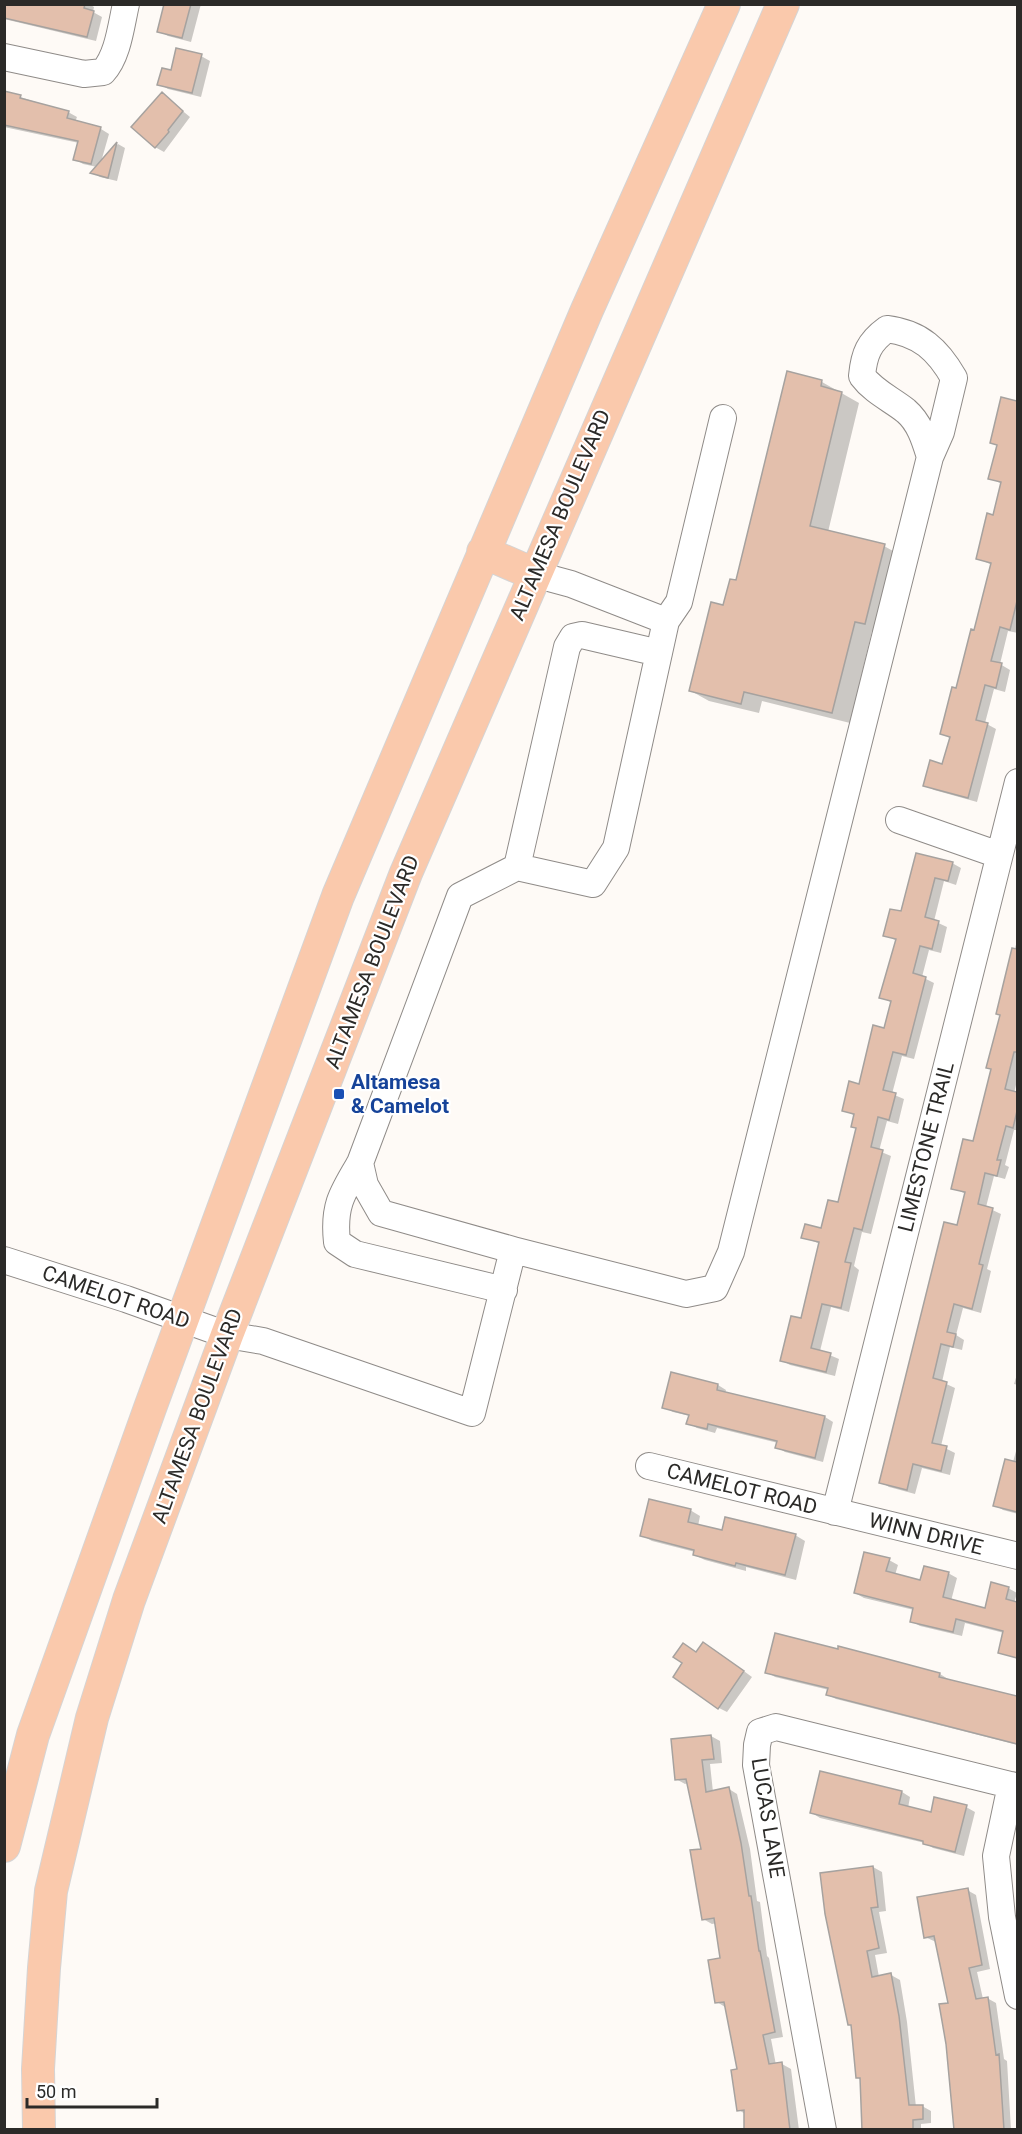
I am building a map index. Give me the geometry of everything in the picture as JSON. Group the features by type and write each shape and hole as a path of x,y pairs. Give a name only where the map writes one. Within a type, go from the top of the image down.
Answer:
{"main road":[{"path":"4,1846 33,1735 338,896 587,310 724,4"},
{"name":"ALTAMESA BOULEVARD","path":"39,2130 38,2069 44,1968 54,1879 92,1718 126,1610 227,1335 406,873 783,4"},
{"path":"483,552 534,574"}],"street":[{"path":"4,57 84,74 103,72 115,50 126,4"},
{"path":"360,1163 365,1185 381,1213 513,1250 686,1294 716,1288 731,1252 930,457 941,432 954,378 944,359 929,345 905,331 887,329 869,345 863,358 862,376 868,384 906,412 917,424 930,457"},
{"path":"513,1250 504,1290 355,1254 337,1242 335,1220 342,1192 360,1163 460,896 517,867 593,884 616,848 666,621 679,602 723,418"},
{"path":"534,574 581,587 666,621"},
{"path":"517,867 567,647 573,637 582,635 659,653"},
{"name":"LIMESTONE TRAIL","path":"835,1512 1017,782"},
{"path":"899,820 999,855"},
{"name":"CAMELOT ROAD","path":"4,1260 227,1335 264,1341 472,1413 504,1290"},
{"name":"CAMELOT ROAD","path":"650,1466 835,1512"},
{"name":"WINN DRIVE","path":"835,1512 1017,1556"},
{"name":"LUCAS LANE","path":"824,2130 756,1766 760,1732 776,1727 1014,1786"},
{"path":"1014,1786 996,1856 1002,1917 1017,1996"}],"building":[{"path":"4,4 85,4 84,8 94,11 87,37 4,18"},
{"path":"164,4 191,4 182,38 157,32"},
{"path":"176,48 202,54 192,93 157,85 162,68 171,70"},
{"path":"4,91 21,95 20,98 69,111 67,118 101,127 91,164 73,160 78,141 4,125"},
{"path":"162,92 183,111 155,148 131,127"},
{"path":"117,142 108,178 90,173"},
{"path":"787,371 822,380 821,386 842,392 810,526 885,544 865,624 855,622 832,713 744,692 741,704 689,691 711,602 723,605 730,579 736,580"},
{"path":"1001,397 1017,401 1017,601 1010,630 1000,627 991,661 1002,663 996,688 985,685 976,720 988,723 968,798 923,786 930,760 942,764 950,737 940,734 952,687 956,688 971,629 974,630 991,563 976,559 987,513 993,515 1001,482 988,479 997,445 990,443"},
{"path":"916,853 953,862 948,881 935,878 925,917 939,921 932,949 920,946 913,973 926,977 906,1055 893,1052 883,1090 896,1093 889,1120 878,1117 871,1147 883,1150 862,1230 854,1228 845,1262 851,1263 841,1308 822,1304 811,1348 831,1353 826,1372 780,1361 791,1316 801,1318 819,1242 801,1238 805,1224 821,1228 828,1200 838,1202 856,1128 851,1127 854,1114 842,1111 849,1081 859,1084 873,1025 884,1028 891,1001 879,998 896,939 883,936 890,909 901,911"},
{"path":"1012,948 1017,949 1017,1052 1014,1052 1005,1089 1017,1092 1017,1111 1013,1128 1006,1126 997,1160 1001,1160 997,1176 985,1173 978,1204 993,1208 979,1264 983,1265 972,1309 954,1304 947,1332 956,1334 953,1347 941,1344 933,1378 947,1382 932,1443 947,1446 941,1471 913,1464 907,1490 879,1483 944,1222 957,1225 965,1192 951,1189 963,1139 973,1141 991,1069 986,1068 1000,1015 996,1014"},
{"path":"671,1372 718,1384 717,1390 825,1416 815,1458 775,1448 777,1441 708,1424 707,1429 686,1424 689,1415 662,1408"},
{"path":"1005,1459 1017,1462 1017,1512 993,1506"},
{"path":"649,1499 691,1509 688,1522 722,1530 725,1517 796,1534 785,1575 736,1563 735,1566 693,1555 694,1550 640,1536"},
{"path":"864,1552 890,1558 886,1571 920,1580 924,1566 949,1572 943,1597 985,1608 991,1582 1009,1587 1006,1599 1017,1602 1017,1658 998,1653 1003,1631 956,1619 953,1632 910,1622 913,1608 854,1593"},
{"path":"775,1633 838,1649 838,1646 940,1673 939,1677 1017,1696 1017,1744 826,1695 828,1688 765,1673"},
{"path":"703,1642 744,1671 718,1709 673,1677 682,1663 673,1657 683,1643 696,1652"},
{"path":"711,1735 714,1759 702,1760 706,1792 729,1787 775,2032 763,2035 769,2064 782,2062 790,2130 744,2130 744,2110 737,2111 731,2070 737,2069 724,2002 715,2003 708,1960 720,1958 714,1918 702,1920 690,1850 701,1849 686,1779 675,1780 671,1739"},
{"path":"820,1771 902,1791 899,1804 931,1812 934,1797 967,1805 955,1852 923,1844 923,1841 810,1813"},
{"path":"873,1866 878,1907 871,1908 879,1948 867,1951 872,1977 891,1973 899,2016 909,2105 923,2105 923,2119 913,2120 913,2130 862,2130 860,2078 856,2078 851,2025 848,2025 825,1914 820,1873"},
{"path":"968,1888 982,1965 969,1968 976,1999 988,1997 996,2055 999,2054 1004,2130 954,2130 946,2044 939,2004 948,2003 934,1936 924,1938 917,1897"}],"place":[{"name":"Altamesa & Camelot","path":"339,1094"}]}
